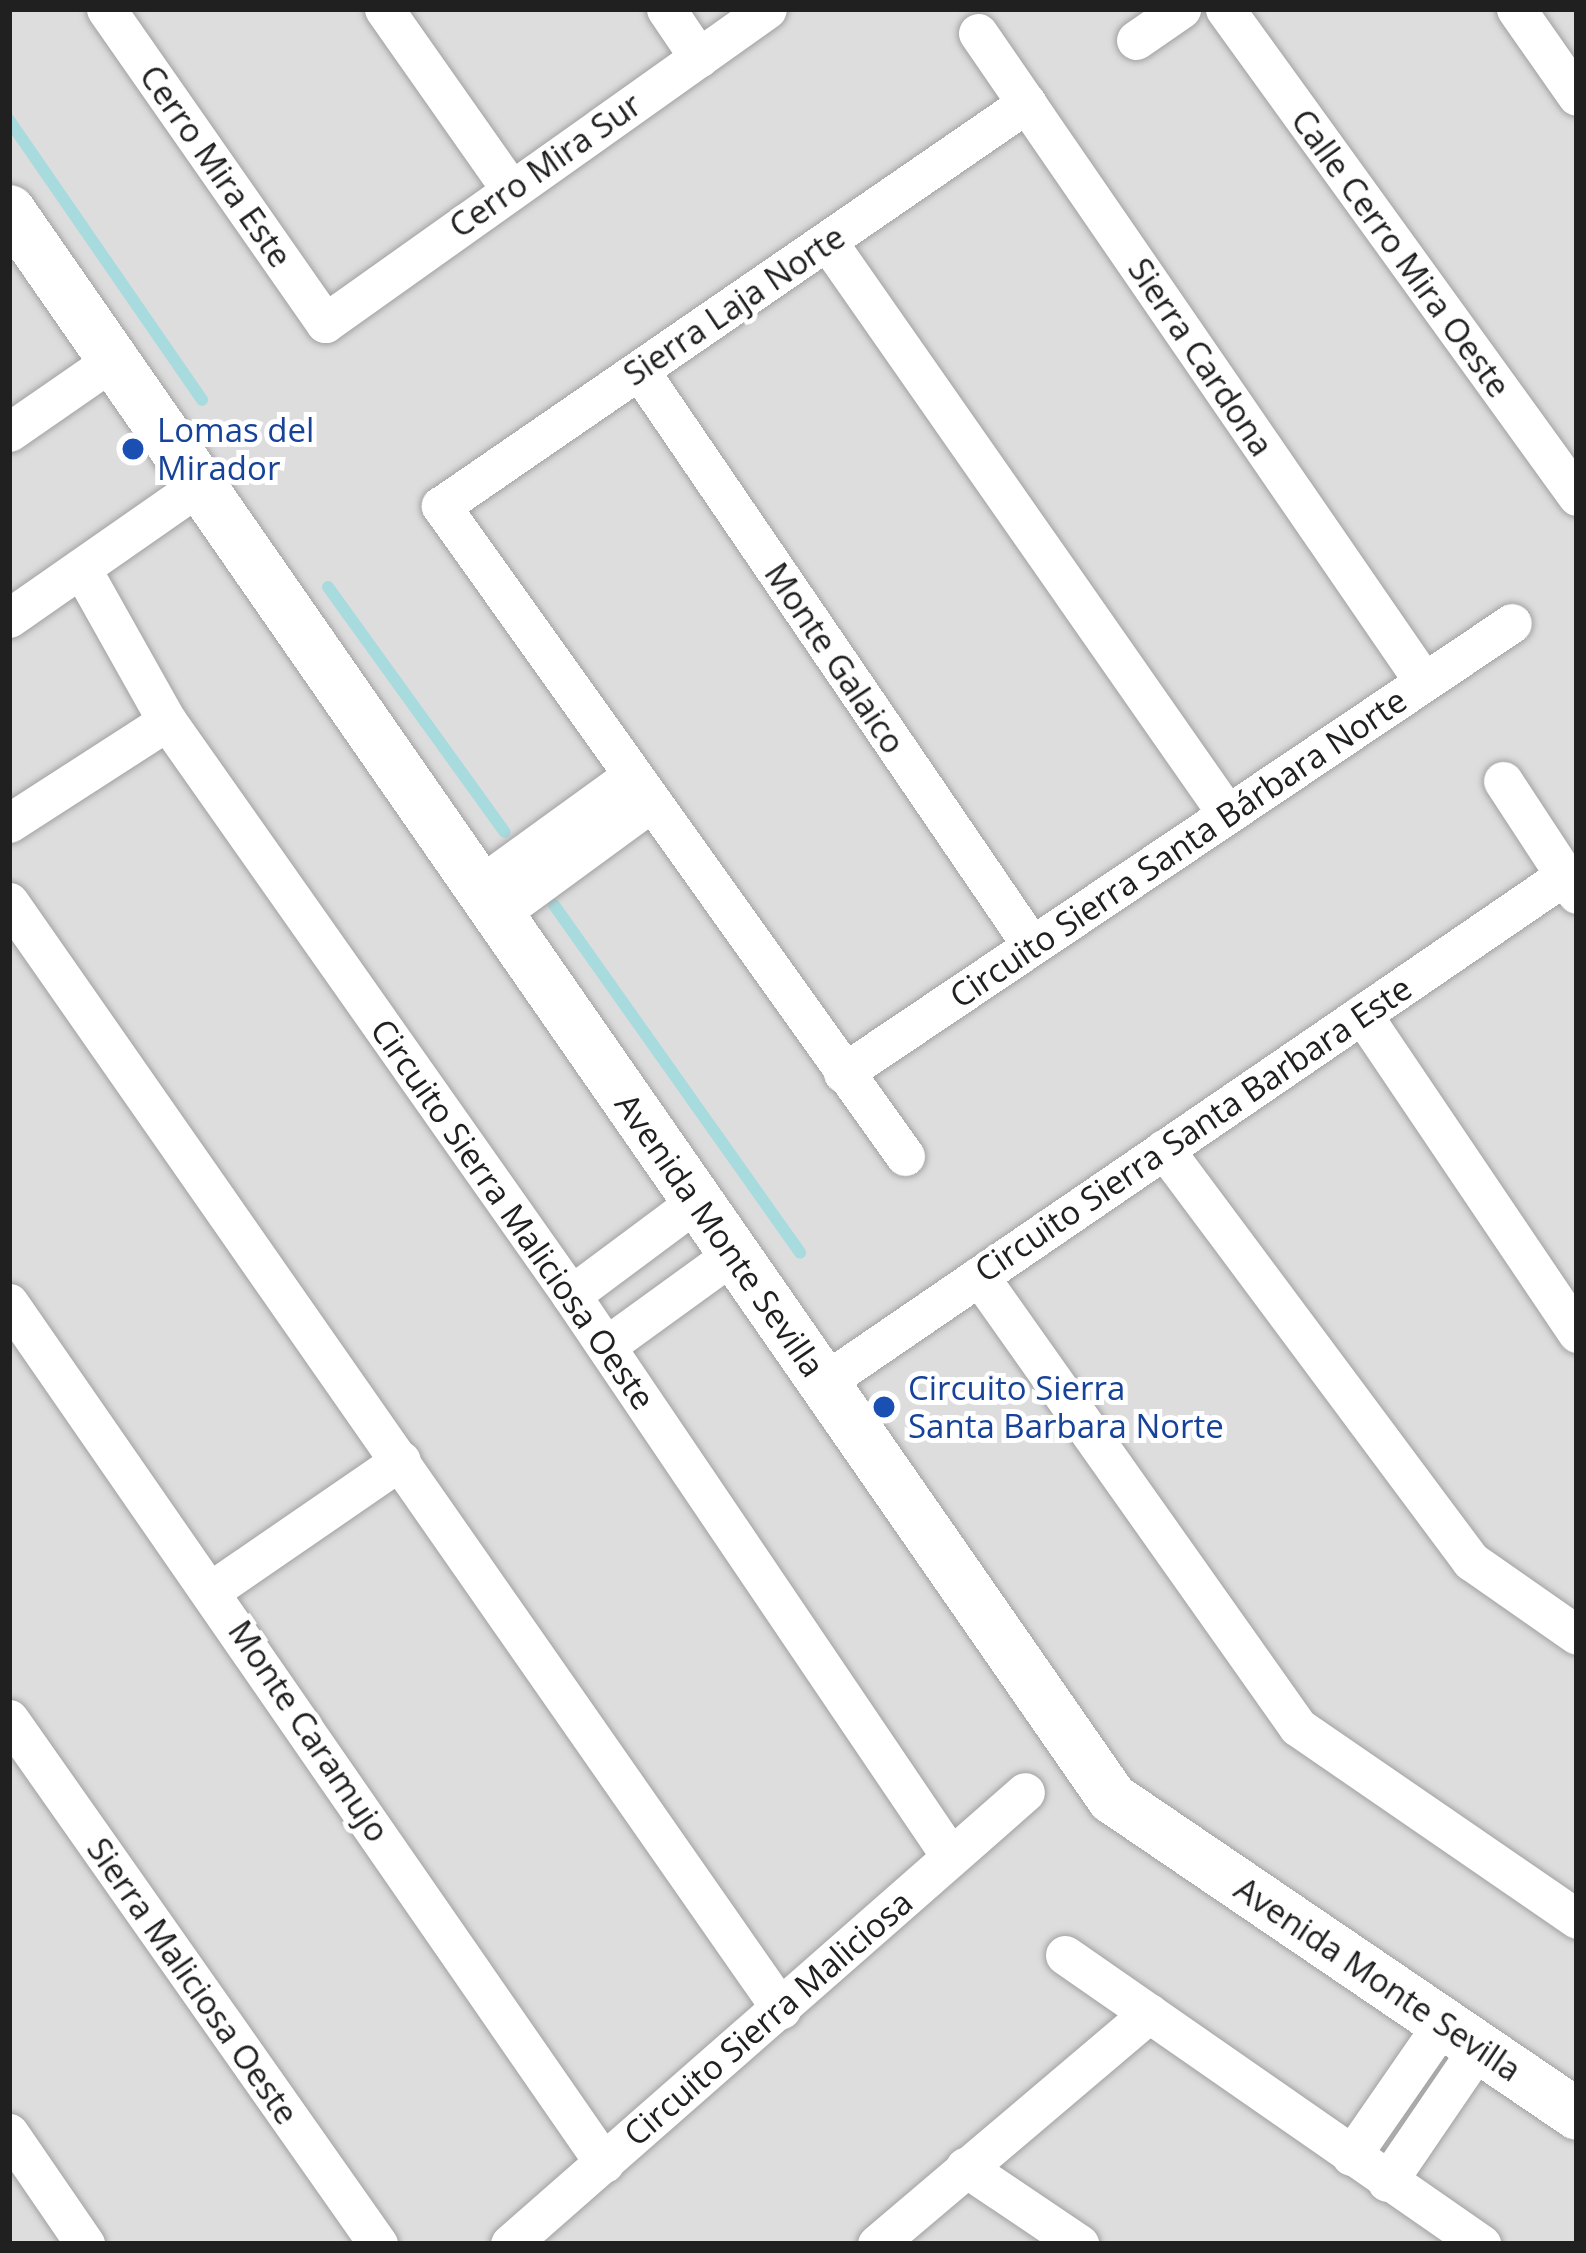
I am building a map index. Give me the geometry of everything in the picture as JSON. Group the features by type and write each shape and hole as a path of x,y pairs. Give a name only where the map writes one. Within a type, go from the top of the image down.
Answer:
{"street":[{"name":"Cerro Mira Este","path":"106,9 325,323"},
{"path":"384,9 510,188"},
{"path":"666,9 699,58"},
{"name":"Cerro Mira Sur","path":"325,323 767,9"},
{"path":"1136,40 1180,9"},
{"name":"Calle Cerro Mira Oeste","path":"1225,9 1577,496"},
{"path":"1516,9 1577,96"},
{"name":"Sierra Cardona","path":"978,33 1424,682"},
{"name":"Sierra Laja Norte","path":"640,790 442,506 1027,103"},
{"name":"Avenida Monte Sevilla","path":"9,210 1112,1798 1577,2114"},
{"path":"827,242 1227,814"},
{"path":"9,432 113,360"},
{"name":"Monte Galaico","path":"639,370 1031,946"},
{"path":"9,618 200,485"},
{"name":"Circuito Sierra Maliciosa Oeste","path":"81,568 167,721 571,1295 950,1857"},
{"name":"Circuito Sierra Santa Bárbara Norte","path":"843,1073 1512,623"},
{"path":"9,823 167,721"},
{"path":"1503,781 1571,885"},
{"path":"488,901 640,790 905,1156"},
{"name":"Circuito Sierra Santa Barbara Este","path":"823,1383 1362,1014 1571,885"},
{"path":"9,902 781,2009"},
{"path":"1362,1014 1577,1333"},
{"path":"1164,1149 1471,1561 1577,1635"},
{"path":"571,1295 697,1201"},
{"path":"606,1346 734,1255"},
{"path":"979,1276 1298,1727 1577,1919"},
{"name":"Monte Caramujo","path":"9,1303 212,1590 604,2163"},
{"path":"212,1590 401,1460"},
{"name":"Sierra Maliciosa Oeste","path":"12,1728 378,2244"},
{"name":"Circuito Sierra Maliciosa","path":"510,2244 1024,1792"},
{"path":"1065,1954 1481,2244"},
{"path":"877,2244 1149,2013"},
{"path":"1351,2156 1461,2035"},
{"path":"1388,2182 1461,2035"},
{"path":"9,2133 85,2244"},
{"path":"965,2167 1078,2244"}],"shaded area":[{"path":"9,9 1577,9 1577,2244 9,2244"}],"waterway":[{"path":"9,120 202,400"},
{"path":"328,587 505,832"},
{"path":"554,905 800,1253"}],"place":[{"name":"Lomas del Mirador","path":"133,449"},
{"name":"Circuito Sierra Santa Barbara Norte","path":"884,1407"}]}
